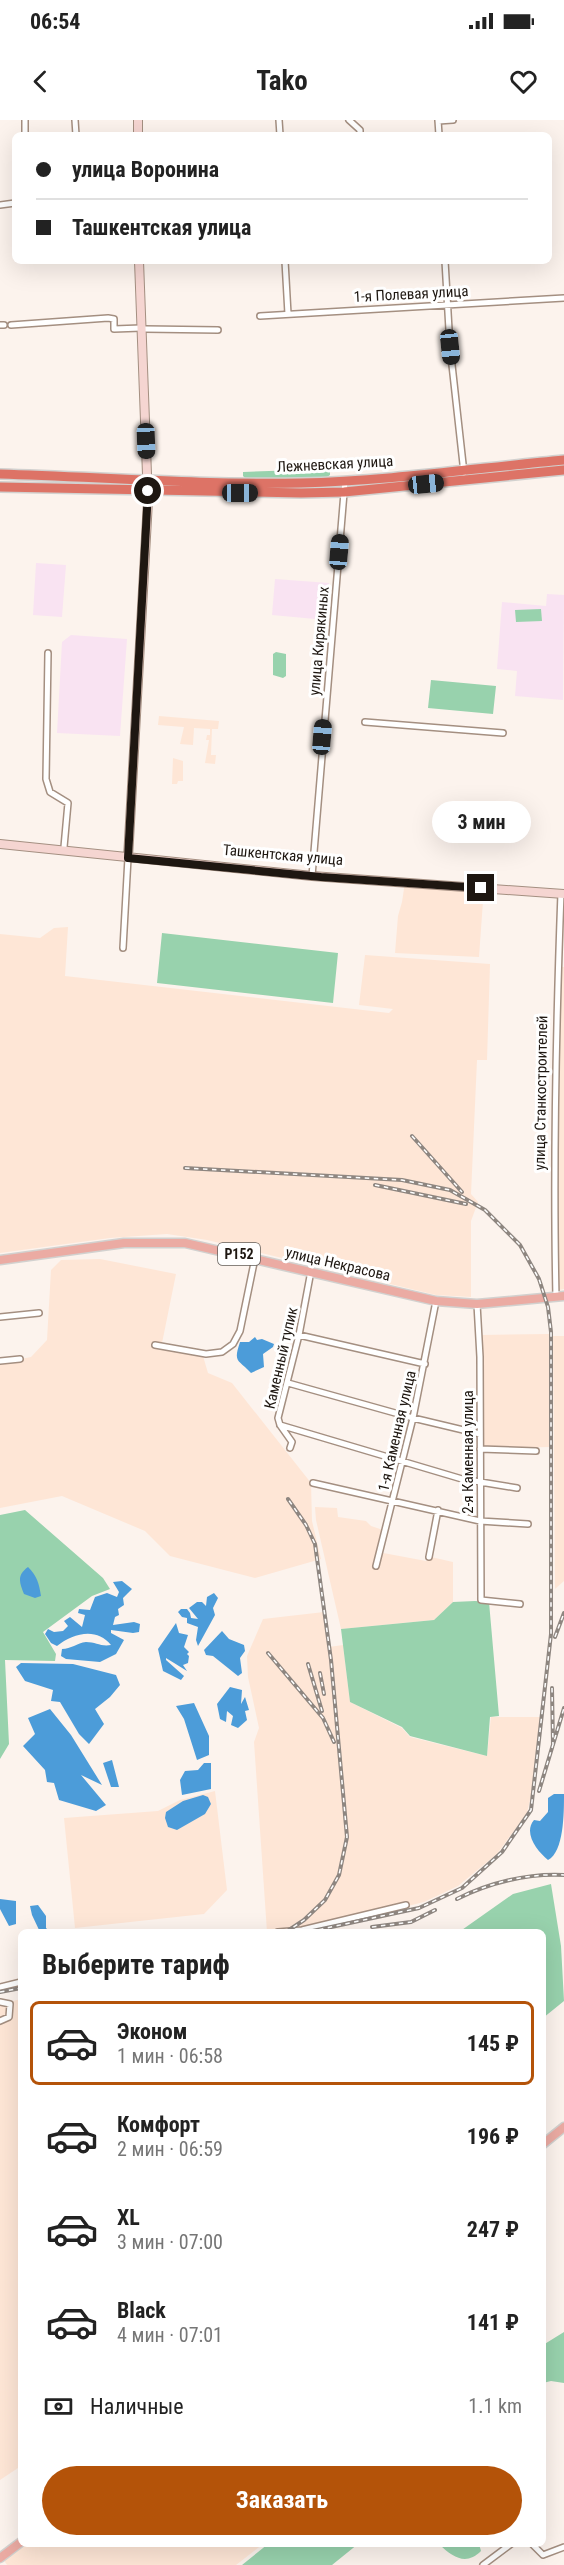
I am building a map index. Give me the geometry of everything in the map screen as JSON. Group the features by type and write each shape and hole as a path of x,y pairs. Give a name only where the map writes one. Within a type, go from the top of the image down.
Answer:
{"highway":[{"name":"Лежневская улица","path":"0,474 196,482 345,481 564,460"},
{"name":"Лежневская улица","path":"0,487 148,491 344,492 564,470"}],"main road":[{"path":"128,856 149,479 141,264"},
{"name":"Ташкентская улица","path":"0,842 312,874 563,891"},
{"name":"улица Некрасова","path":"0,1260 124,1243 167,1241 205,1246 436,1301 477,1304 560,1296"},
{"path":"546,2142 564,2127"},
{"path":"0,2558 18,2544"}],"street":[{"path":"349,120 360,132"},
{"path":"438,121 453,120"},
{"path":"285,264 288,314"},
{"path":"445,264 465,480"},
{"name":"1-я Полевая улица","path":"260,315 564,298"},
{"path":"11,325 114,318 114,329 219,330"},
{"name":"улица Кирякиных","path":"312,874 345,481"},
{"path":"48,653 46,779 50,792 68,803 63,849"},
{"path":"365,722 503,733"},
{"path":"123,948 128,856"},
{"name":"улица Станкостроителей","path":"560,1296 554,1163 557,970 563,891"},
{"path":"557,970 564,970"},
{"path":"155,1345 206,1354 222,1352 233,1344 240,1330 255,1258"},
{"name":"Каменный тупик","path":"290,1448 292,1442 278,1418 299,1335 310,1271"},
{"name":"1-я Каменная улица","path":"376,1566 413,1418 436,1301"},
{"name":"2-я Каменная улица","path":"477,1304 481,1600 520,1604"},
{"path":"0,1317 39,1313"},
{"path":"299,1335 425,1364"},
{"path":"0,1361 20,1359"},
{"path":"288,1383 480,1434"},
{"path":"280,1425 481,1484 517,1488"},
{"path":"480,1449 536,1451"},
{"path":"313,1483 394,1499 480,1521 528,1524"},
{"path":"429,1557 438,1510"},
{"path":"306,1929 406,1905"},
{"path":"0,1987 18,1983"},
{"path":"0,2002 10,2004 9,2017 0,2020"},
{"path":"483,2565 507,2547"},
{"path":"535,2547 543,2555 564,2547"}],"shaded area":[{"path":"36,563 66,565 62,617 33,615"},
{"path":"275,579 329,583 326,620 272,615"},
{"path":"547,594 564,595 563,700 515,696 517,671 497,669 502,602 546,606"},
{"path":"71,635 127,639 120,736 57,733 62,642"},
{"path":"159,716 219,721 218,729 212,729 211,755 216,755 215,764 205,763 209,740 206,740 207,735 210,735 210,729 194,728 193,745 180,744 184,727 158,725"},
{"path":"173,758 183,761 183,781 178,781 177,784 172,784"},
{"path":"405,882 484,887 479,957 395,953 398,916"},
{"path":"68,927 65,976 389,1013 393,1009 359,1005 365,955 490,964 487,1060 477,1060 471,1194 478,1202 471,1221 471,1297 436,1295 207,1240 167,1234 110,1238 0,1253 0,934 40,938 54,928"},
{"path":"558,967 564,967 564,1289 559,1290 556,1123"},
{"path":"100,1259 176,1274 161,1348 203,1356 208,1373 232,1383 311,1483 312,1521 321,1559 255,1578 170,1556 145,1531 62,1496 0,1508 0,1363 31,1357 47,1340 51,1270 61,1260"},
{"path":"549,1334 550,1447 483,1448 481,1335"},
{"path":"553,1336 564,1336 564,1581 555,1589"},
{"path":"315,1507 337,1508 338,1517 366,1521 371,1526 383,1530 378,1552 426,1561 431,1557 453,1562 453,1602 434,1620 341,1629"},
{"path":"324,1612 329,1647 343,1645 350,1702 402,1728 410,1737 487,1756 491,1717 541,1717 534,1783 527,1813 497,1854 458,1886 424,1902 302,1929 267,1929 254,1742 259,1728 248,1677 247,1656 263,1619"},
{"path":"215,1791 227,1890 204,1914 75,1928 64,1818 158,1811 180,1800"},
{"path":"18,2000 18,2468 0,2480 0,2004"},
{"path":"18,2547 259,2547 236,2565 7,2565 3,2559"}],"green space":[{"path":"330,469 330,475 327,477 246,479 243,476 243,472"},
{"path":"541,609 542,621 516,622 515,610"},
{"path":"276,652 286,654 286,676 283,678 273,675 273,654"},
{"path":"431,680 496,686 493,714 428,708"},
{"path":"162,933 338,953 333,1003 157,983"},
{"path":"25,1510 103,1578 110,1589 92,1596 43,1632 56,1654 55,1661 5,1660 9,1744 0,1759 0,1515"},
{"path":"453,1602 489,1602 499,1716 490,1717 487,1756 410,1736 402,1727 350,1702 341,1629 434,1620"},
{"path":"551,1884 561,1946 564,2001 546,2016 546,1929 463,1929 513,1894"},
{"path":"564,2332 564,2383 546,2382 546,2343"},
{"path":"264,2547 354,2547 332,2565 242,2565"},
{"path":"443,2547 480,2547 481,2551 466,2559 450,2553"}],"water":[{"path":"255,1337 257,1340 262,1339 274,1344 263,1354 264,1367 251,1373 238,1360 237,1354 240,1342 249,1342"},
{"path":"28,1567 36,1577 39,1587 41,1596 35,1598 24,1594 21,1586 21,1576"},
{"path":"122,1581 132,1589 123,1598 124,1605 118,1609 119,1615 115,1617 113,1625 134,1622 140,1624 139,1632 111,1630 111,1633 124,1640 116,1654 100,1662 66,1659 61,1656 62,1649 83,1643 111,1645 99,1636 85,1634 63,1641 57,1646 51,1643 45,1634 48,1629 54,1632 63,1631 68,1626 64,1621 70,1617 82,1627 85,1615 78,1613 79,1609 90,1610 95,1597 107,1593 117,1597 119,1592 113,1582"},
{"path":"214,1593 218,1598 213,1608 215,1615 198,1646 196,1640 198,1627 187,1623 187,1618 182,1617 178,1612 181,1609 187,1609 191,1618 198,1619 189,1608 197,1602 202,1602 206,1606 207,1597"},
{"path":"176,1623 179,1633 188,1635 184,1647 189,1652 187,1654 188,1663 183,1665 187,1671 166,1658 166,1660 184,1676 181,1680 163,1671 158,1649"},
{"path":"222,1631 229,1639 244,1645 245,1651 240,1658 242,1673 238,1676 213,1656 206,1655 204,1650"},
{"path":"21,1663 73,1664 116,1675 120,1685 95,1709 104,1724 89,1744 79,1734 60,1702 51,1701 53,1690 25,1681 16,1667"},
{"path":"230,1687 242,1690 241,1704 245,1697 249,1710 245,1711 247,1720 238,1728 231,1725 233,1716 227,1711 226,1722 220,1719 217,1704"},
{"path":"194,1703 209,1736 209,1755 197,1760 184,1719 176,1706"},
{"path":"50,1709 71,1735 102,1785 81,1775 106,1805 96,1811 59,1800 54,1783 47,1782 45,1770 23,1746 35,1734 28,1718"},
{"path":"112,1760 119,1787 111,1787 103,1763"},
{"path":"204,1763 211,1763 211,1789 182,1795 180,1780 185,1771 198,1770"},
{"path":"554,1794 564,1794 563,1821 557,1849 548,1860 533,1842 530,1830 534,1820 540,1821 548,1812 548,1798"},
{"path":"203,1795 208,1797 211,1804 205,1814 177,1830 168,1827 166,1812 183,1801"},
{"path":"0,1899 16,1901 16,1924 9,1926 0,1909"},
{"path":"38,1905 46,1916 47,1929 39,1929 30,1906"}],"railway":[{"path":"412,1136 462,1192"},
{"path":"185,1168 402,1180 450,1190 485,1210 520,1245 539,1279 548,1307 551,1332 551,1634 531,1810 502,1852 462,1888 419,1908 322,1929"},
{"path":"375,1185 466,1204"},
{"path":"288,1499 306,1525 315,1544 331,1660 347,1837 339,1875 325,1900 290,1929"},
{"path":"555,1637 564,1613"},
{"path":"268,1653 323,1718 334,1742"},
{"path":"308,1664 322,1711"},
{"path":"320,1673 324,1694"},
{"path":"552,1688 553,1745"},
{"path":"539,1791 564,1708"},
{"path":"457,1899 482,1888 522,1877 564,1875"},
{"path":"372,1927 411,1922 435,1910"},
{"path":"0,1992 18,1989"}],"route":[{"path":"148,491 128,858 321,877 481,888"}]}
